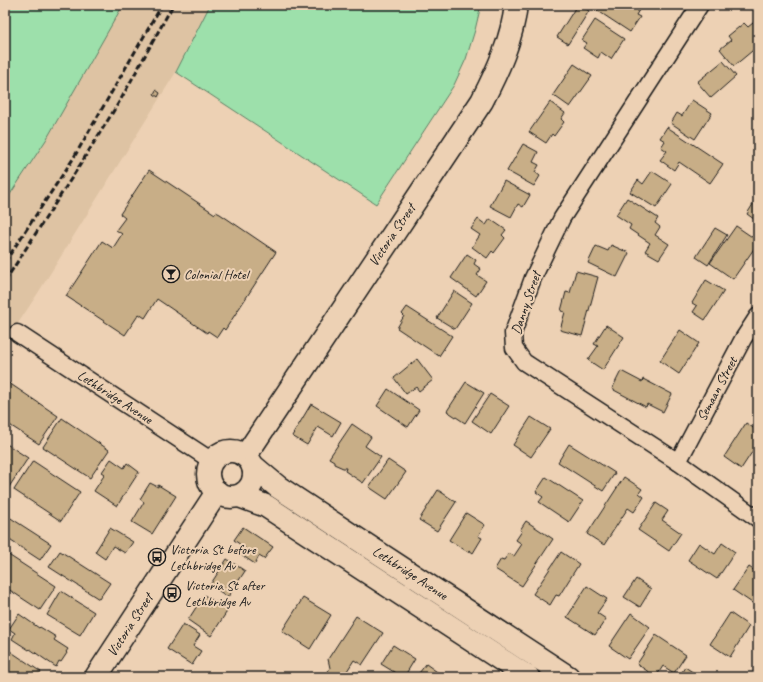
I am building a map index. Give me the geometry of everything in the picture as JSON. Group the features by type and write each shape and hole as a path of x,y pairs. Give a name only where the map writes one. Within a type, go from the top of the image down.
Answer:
{"street":[{"name":"Victoria Street","path":"249,461 482,101 506,51 513,28 516,5"},
{"name":"Danny Street","path":"700,5 562,218 533,278 513,333 514,348 524,362 678,462 758,519"},
{"name":"Semaan Street","path":"678,462 743,339 758,316"},
{"name":"Lethbridge Avenue","path":"17,334 212,461"},
{"path":"224,452 239,452 249,461 254,473 251,486 246,492 239,496 224,496 217,492 209,481 209,467 212,461 224,452"},
{"name":"Lethbridge Avenue","path":"249,461 278,486 568,677"},
{"name":"Victoria Street","path":"96,677 217,492"},
{"name":"Lethbridge Avenue","path":"239,496 266,506 528,677"}],"shaded area":[{"path":"5,5 210,5 176,72 38,293 5,343"}],"green space":[{"path":"5,5 123,5 46,140 5,202"},
{"path":"210,5 481,5 466,59 454,85 376,204 176,72"}],"building":[{"path":"577,5 580,5 589,11 568,44 557,37"},
{"path":"589,5 642,5 636,15 640,17 630,32"},
{"path":"758,19 758,46 734,66 720,49 731,40 728,36 744,23 748,27"},
{"path":"595,20 624,39 611,59 601,52 598,58 583,48 587,43 582,40"},
{"path":"723,61 736,76 711,98 697,82"},
{"path":"574,64 592,76 570,107 553,95"},
{"path":"156,90 160,93 158,97 154,94"},
{"path":"692,100 712,113 695,139 671,123 677,113 682,116"},
{"path":"550,102 565,113 561,119 564,122 554,136 552,134 546,143 529,132"},
{"path":"667,127 723,164 710,183 679,162 674,170 660,160 667,151 661,147 665,141 660,138"},
{"path":"523,144 538,152 533,162 539,165 535,172 540,176 534,186 507,171"},
{"name":"Colonial Hotel","path":"149,170 215,214 216,212 220,214 276,252 225,330 223,328 217,337 208,331 207,333 157,299 145,318 139,314 125,335 66,296 102,241 113,248 122,234 116,230 125,218 120,214"},
{"path":"652,171 672,184 656,208 630,192 638,180 643,184"},
{"path":"504,181 530,195 523,207 518,204 511,217 490,206"},
{"path":"758,196 758,222 747,214"},
{"path":"627,198 658,218 655,223 660,227 655,235 669,244 659,259 645,251 650,243 629,229 631,225 616,215"},
{"path":"478,219 486,225 490,219 506,230 502,235 505,238 494,253 492,251 487,258 472,247 480,235 471,229"},
{"path":"736,226 758,241 758,243 733,279 710,263"},
{"path":"715,228 727,235 708,265 696,257"},
{"path":"611,245 629,253 617,277 588,263 596,246 608,251"},
{"path":"467,254 476,260 474,264 481,269 477,275 486,281 476,296 451,278"},
{"path":"576,271 598,277 582,336 560,330 565,312 561,311 566,292 570,293"},
{"path":"706,280 724,291 705,320 693,312 697,306 692,303"},
{"path":"454,291 472,303 455,329 437,318"},
{"path":"407,307 452,336 439,356 397,328 404,316 402,314"},
{"path":"606,325 624,337 603,370 588,360 598,346 594,344"},
{"path":"680,330 699,343 679,374 660,361"},
{"path":"417,359 433,380 419,391 416,387 406,394 394,378"},
{"path":"621,371 642,382 643,379 672,394 663,412 647,404 646,407 612,389"},
{"path":"466,382 484,393 465,423 447,411"},
{"path":"9,383 58,416 39,444 5,422 5,389"},
{"path":"388,389 419,410 408,427 377,406"},
{"path":"490,394 509,406 491,434 472,421"},
{"path":"311,404 341,422 333,436 318,427 307,445 292,436"},
{"path":"531,417 550,429 531,457 513,445"},
{"path":"62,418 109,450 90,478 43,447"},
{"path":"746,423 758,431 758,443 741,469 724,457"},
{"path":"352,424 371,437 365,446 381,457 363,483 345,471 346,468 334,464 334,461 329,458"},
{"path":"5,443 28,458 9,487 5,484"},
{"path":"569,444 615,473 603,491 558,462"},
{"path":"111,459 124,468 127,463 139,472 117,506 94,491 105,474 102,472"},
{"path":"388,460 406,472 387,499 369,487"},
{"path":"33,461 80,492 61,521 14,490"},
{"path":"546,477 583,501 569,522 539,502 543,497 536,492"},
{"path":"624,477 642,489 639,493 644,497 634,512 628,508 604,545 587,534"},
{"path":"150,483 158,487 158,485 176,496 152,534 132,522 144,502 140,499"},
{"path":"438,490 456,502 437,531 419,520"},
{"path":"656,503 668,511 662,520 681,533 669,551 638,530"},
{"path":"466,513 485,525 478,536 482,538 473,553 469,550 468,552 449,540"},
{"path":"6,515 51,544 40,560 5,537"},
{"path":"526,521 553,539 522,586 495,569 501,559 504,560 509,553 514,556 522,544 516,540"},
{"path":"243,527 273,547 264,559 259,556 255,564 240,554 245,548 234,540"},
{"path":"110,528 133,542 125,553 113,546 105,559 95,552"},
{"path":"699,543 715,554 722,543 735,552 717,579 688,560"},
{"path":"60,551 110,583 99,599 49,567"},
{"path":"561,552 579,564 559,596 556,595 550,605 533,594"},
{"path":"7,554 56,586 40,610 5,587 5,557"},
{"path":"227,559 245,571 228,597 210,585"},
{"path":"749,567 758,573 758,607 733,590"},
{"path":"636,579 651,589 640,607 624,597"},
{"path":"587,586 607,599 597,613 606,619 595,635 567,617"},
{"path":"61,591 94,612 80,635 47,615"},
{"path":"204,595 228,610 211,636 188,620"},
{"path":"303,598 331,615 310,649 282,631"},
{"path":"631,613 650,627 628,659 609,646"},
{"path":"730,613 749,626 730,657 710,644"},
{"path":"19,614 39,628 40,627 56,637 54,640 68,649 61,662 59,661 56,667 30,649 29,650 12,639 15,633 9,629"},
{"path":"356,616 383,633 362,665 354,660 347,671 348,677 329,677 328,671 330,668 328,659"},
{"path":"183,624 200,635 193,646 201,651 192,665 167,649"},
{"path":"656,635 686,655 674,673 663,666 656,677 637,664"},
{"path":"393,645 415,659 404,677 381,664"},
{"path":"7,649 41,672 38,677 6,676 8,673 5,671 5,652"},
{"path":"426,664 440,674 438,677 416,677"},
{"path":"685,667 700,677 679,677"}],"railway":[{"path":"5,262 73,159 162,5"},
{"path":"5,281 121,99 173,5"}],"place":[{"name":"Colonial Hotel","path":"171,274"},
{"name":"Victoria St before Lethbridge Av","path":"157,557"},
{"name":"Victoria St after Lethbridge Av","path":"172,593"}]}
